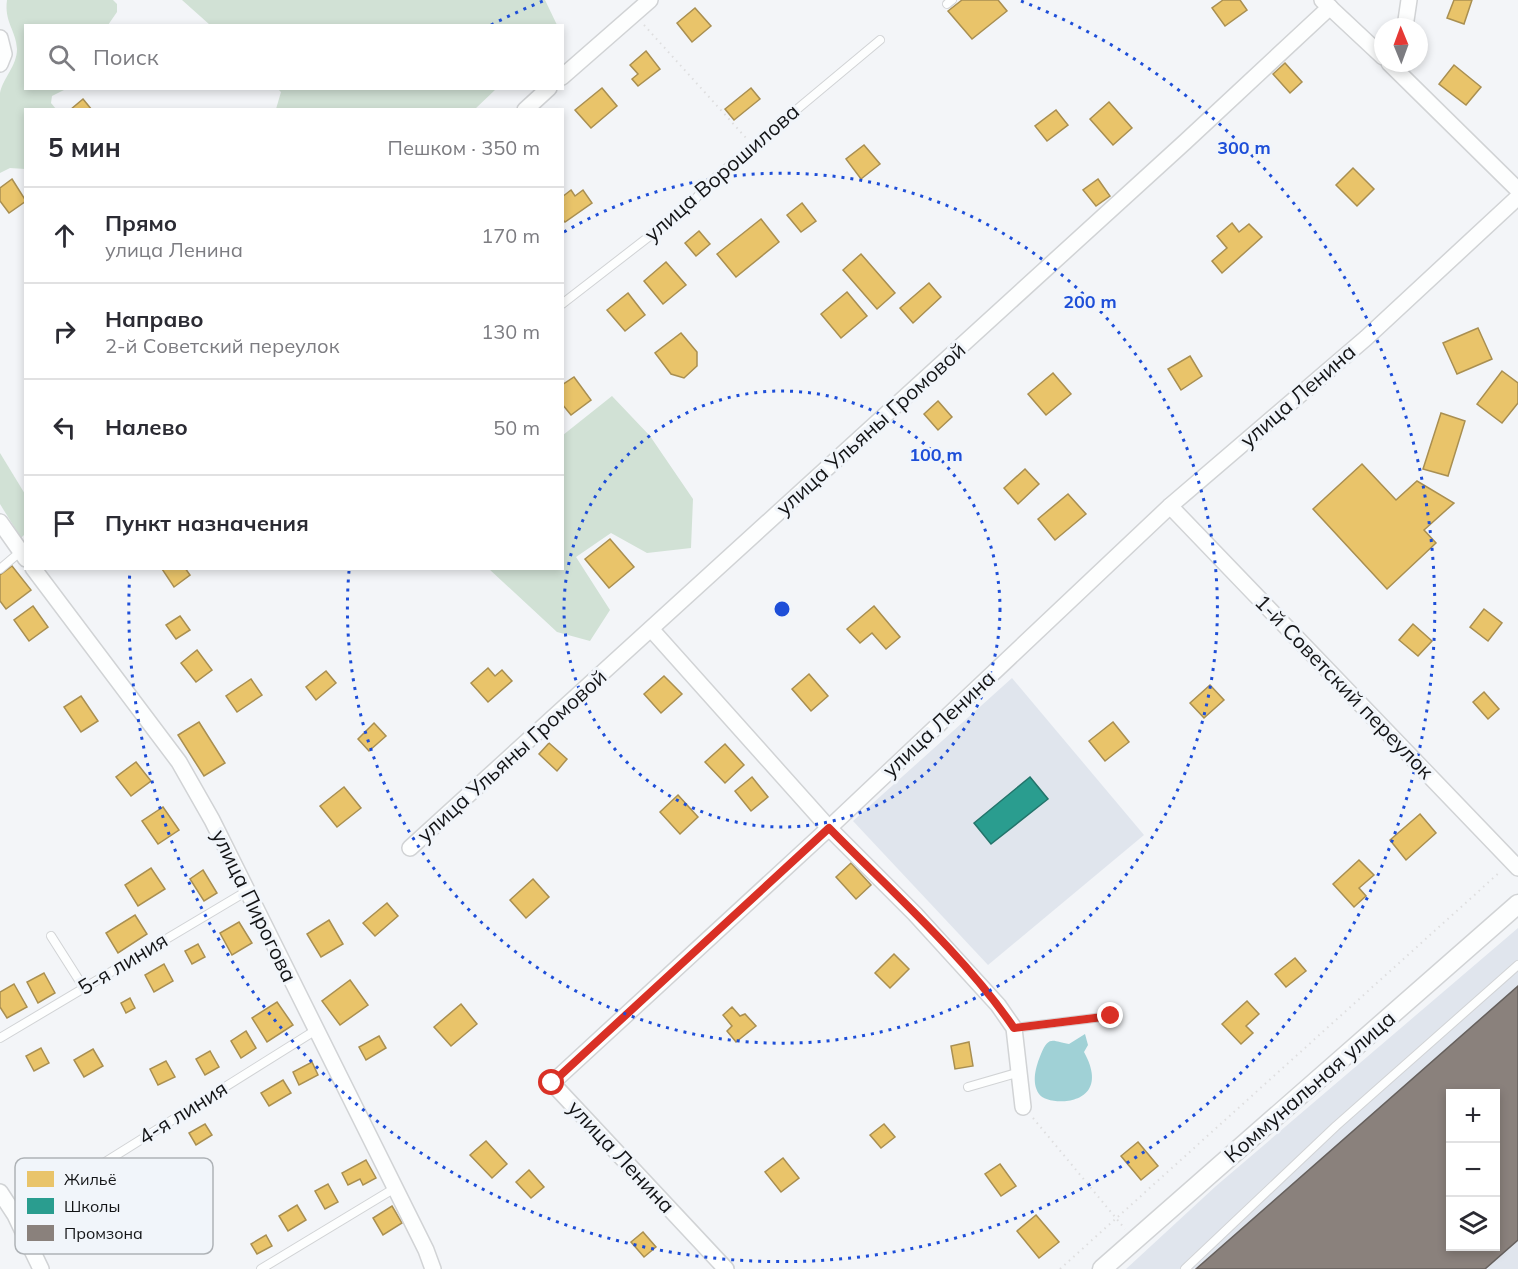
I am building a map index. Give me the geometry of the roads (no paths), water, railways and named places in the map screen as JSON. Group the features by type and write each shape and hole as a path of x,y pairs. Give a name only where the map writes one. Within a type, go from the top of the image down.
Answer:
{"street":[{"path":"564,74 650,0"},
{"path":"1406,18 1409,0"},
{"path":"1326,4 1374,49"},
{"name":"улица Ульяны Громовой","path":"411,848 1185,142 1326,4"},
{"path":"0,38 4,54 0,64"},
{"path":"1402,72 1518,190"},
{"path":"527,108 547,90"},
{"name":"улица Ленина","path":"726,1269 552,1083 829,828 1170,506 1366,338 1518,197"},
{"name":"1-й Советский переулок","path":"1170,506 1515,865"},
{"path":"0,522 24,553"},
{"name":"улица Пирогова","path":"35,570 179,762 212,820 395,1188 432,1269"},
{"path":"651,629 829,828 915,914 998,1005 1014,1028 1021,1072 1023,1107"},
{"name":"Коммунальная улица","path":"1102,1269 1518,904"},
{"path":"0,1192 15,1217"},
{"path":"34,1254 41,1269"}],"lane":[{"name":"улица Ворошилова","path":"564,302 692,204 710,182 880,40"},
{"path":"0,569 24,553"},
{"name":"5-я линия","path":"0,1038 247,891"},
{"path":"51,936 84,987"},
{"path":"1185,1269 1336,1126 1518,965"},
{"path":"1014,1028 1111,1016"},
{"name":"4-я линия","path":"112,1158 316,1030"},
{"path":"968,1087 1021,1072"},
{"path":"261,1269 395,1188"}],"water":[{"path":"1085,1034 1088,1045 1084,1052 1091,1070 1091,1084 1085,1093 1076,1099 1065,1101 1054,1101 1039,1094 1035,1084 1035,1074 1037,1064 1047,1044 1052,1041 1069,1044"}]}
